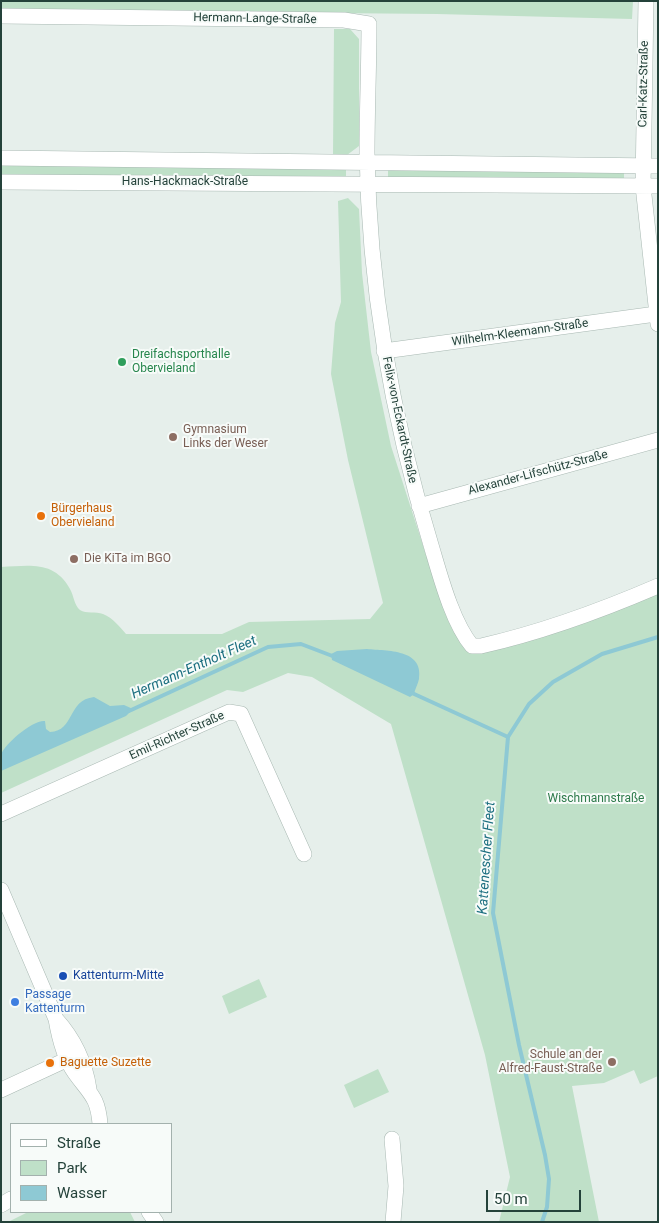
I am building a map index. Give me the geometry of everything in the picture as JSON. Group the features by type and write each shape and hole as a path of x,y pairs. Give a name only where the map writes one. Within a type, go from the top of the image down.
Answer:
{"street":[{"name":"Carl-Katz-Straße","path":"646,1 650,166"},
{"name":"Hermann-Lange-Straße","path":"1,16 344,20 360,21 369,24 368,164"},
{"name":"Hans-Hackmack-Straße","path":"1,158 650,166"},
{"path":"368,164 369,184"},
{"path":"650,166 657,319"},
{"name":"Hans-Hackmack-Straße","path":"1,182 651,186"},
{"name":"Felix-von-Eckardt-Straße","path":"369,184 373,264 384,351 398,428 441,578 464,636 472,646 481,646 531,634 594,613 658,586"},
{"name":"Wilhelm-Kleemann-Straße","path":"384,351 657,319"},
{"name":"Alexander-Lifschütz-Straße","path":"419,506 658,440"},
{"name":"Emil-Richter-Straße","path":"1,814 229,712 241,714 304,854"},
{"path":"1,890 56,1019 60,1041 74,1073 89,1089"},
{"path":"56,1019 71,1035 86,1068 89,1089 97,1106 100,1123"},
{"path":"1,1090 68,1059"},
{"path":"392,1139 396,1186 393,1222"}],"green space":[{"path":"1,1 633,1 632,19 437,14 1,10"},
{"path":"334,29 350,29 359,39 359,146 347,155 333,155"},
{"path":"1,162 346,167 346,180 1,179"},
{"path":"388,167 624,170 624,182 388,181"},
{"name":"Wischmannstraße","path":"348,198 359,209 362,273 371,352 391,446 437,589 466,647 658,591 658,1076 640,1084 634,1070 604,1083 572,1086 599,1222 499,1222 510,1177 485,1055 391,724 312,677 288,673 243,692 227,690 1,793 1,567 31,566 49,569 64,580 70,589 76,606 80,610 107,616 126,634 222,634 249,622 370,619 383,603 348,460 331,374 335,323 341,302 338,201"},
{"path":"259,979 267,997 229,1014 222,996"},
{"path":"378,1069 389,1092 354,1108 344,1085"},
{"path":"26,1213 130,1213 135,1222 8,1222"}],"water":[{"path":"367,649 394,651 410,657 416,662 419,669 419,679 414,694 410,697 332,660 331,654 337,651"},
{"path":"94,697 110,706 124,705 133,709 126,716 1,771 3,750 20,733 40,721 45,721 46,729 50,732 58,730 64,727 79,704 85,699"}],"waterway":[{"name":"Kattenescher Fleet","path":"542,1222 547,1207 549,1179 519,1045 493,913 508,737 529,704 553,682 602,654 658,637"},
{"name":"Hermann-Entholt Fleet","path":"129,711 268,647 301,644 335,657"},
{"name":"Hermann-Entholt Fleet","path":"412,693 508,737"}],"place":[{"name":"Dreifachsporthalle Obervieland","path":"122,362"},
{"name":"Gymnasium Links der Weser","path":"173,437"},
{"name":"Bürgerhaus Obervieland","path":"41,516"},
{"name":"Die KiTa im BGO","path":"74,559"},
{"name":"Kattenturm-Mitte","path":"63,976"},
{"name":"Passage Kattenturm","path":"15,1002"},
{"name":"Schule an der Alfred-Faust-Straße","path":"612,1062"},
{"name":"Baguette Suzette","path":"50,1063"}]}
